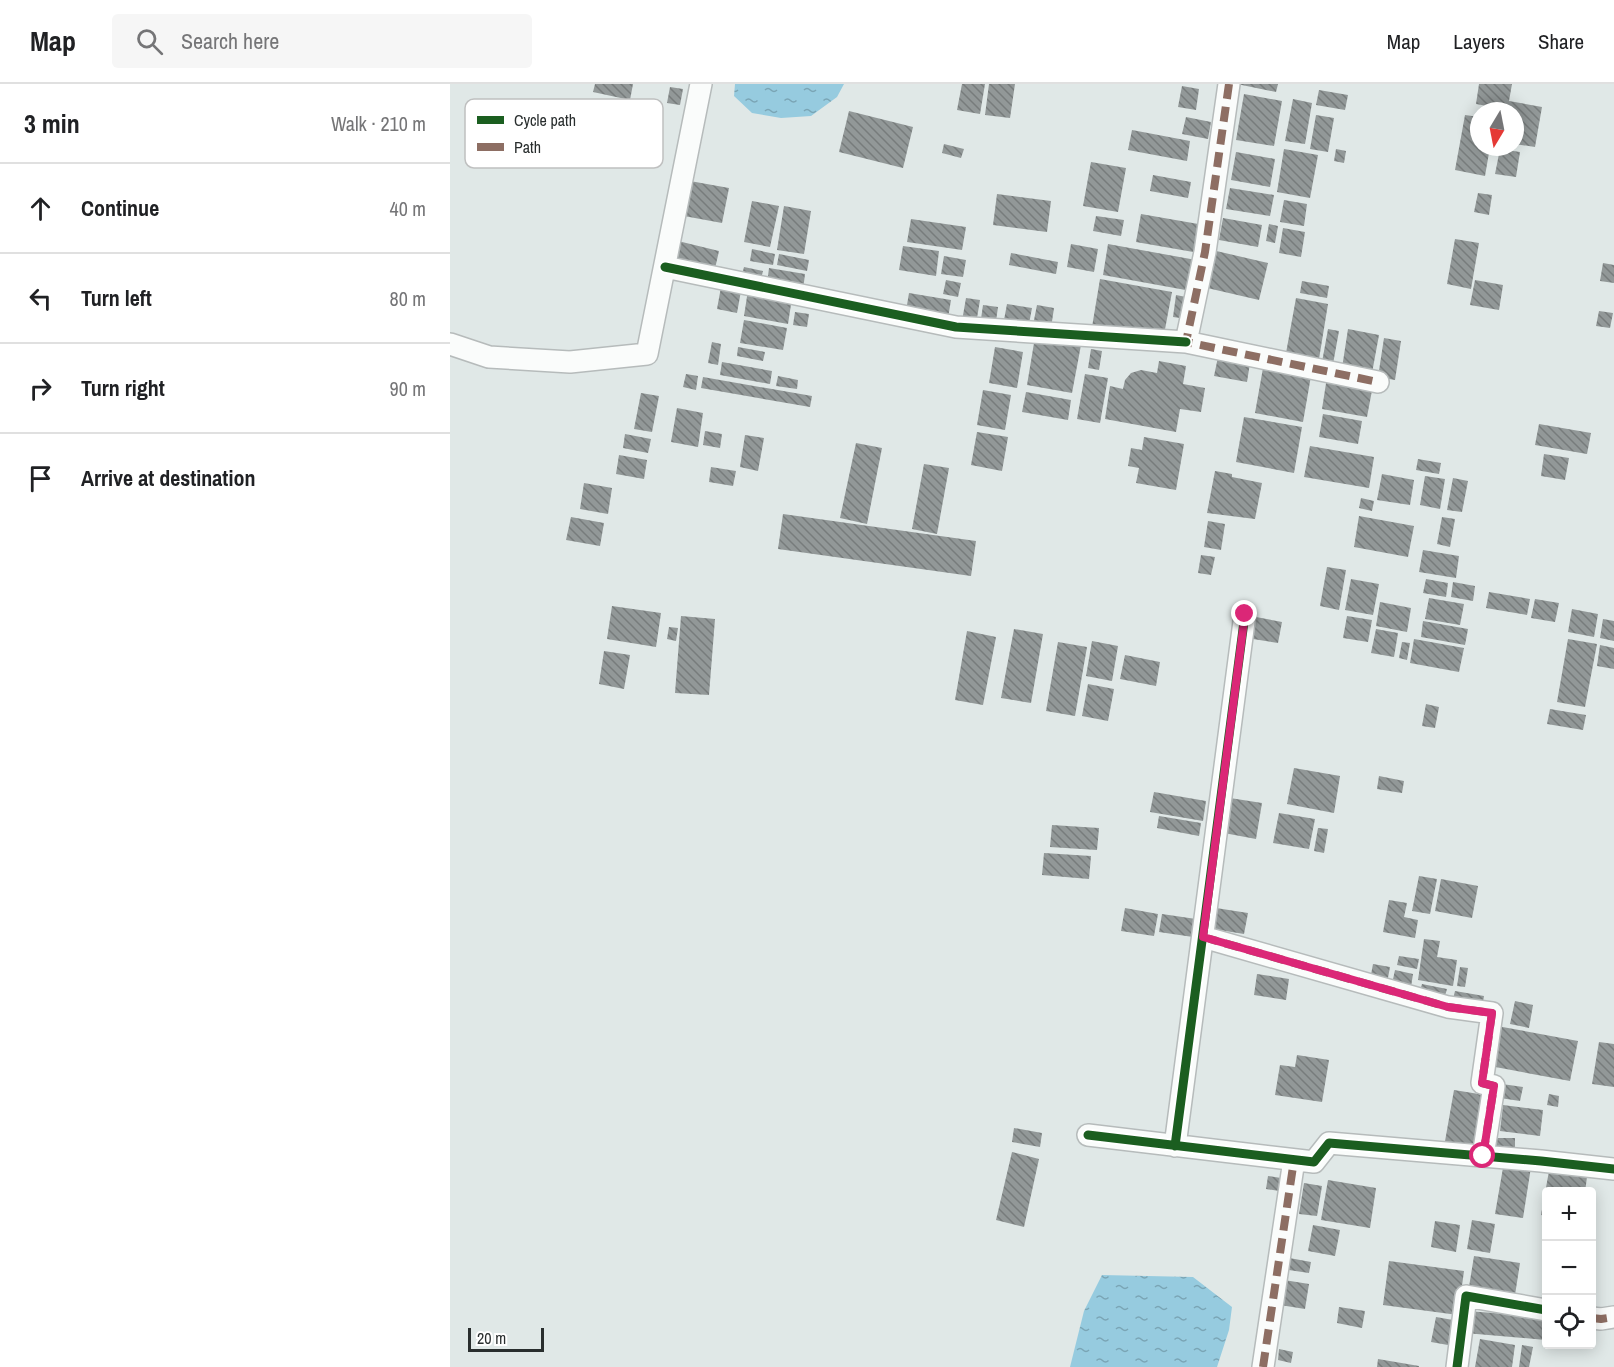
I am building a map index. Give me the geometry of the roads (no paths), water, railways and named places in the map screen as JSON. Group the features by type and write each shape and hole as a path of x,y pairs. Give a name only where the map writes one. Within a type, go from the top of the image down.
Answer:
{"street":[{"path":"450,344 489,357 570,362 646,354 702,84"},
{"path":"1186,342 1205,252 1229,84"},
{"path":"665,267 956,327 1186,342 1378,382"},
{"path":"1175,1146 1245,614"},
{"path":"1203,937 1448,1007 1492,1013 1482,1083 1494,1086 1483,1156"},
{"path":"1088,1135 1314,1162 1329,1143 1614,1169"},
{"path":"1263,1367 1294,1160"},
{"path":"1457,1367 1466,1296 1542,1309"},
{"path":"1596,1318 1614,1317"}],"water":[{"path":"735,84 844,84 837,97 811,116 781,118 752,113 734,96"},
{"path":"1102,1275 1193,1277 1232,1307 1229,1330 1217,1367 1070,1367 1084,1311"}]}
